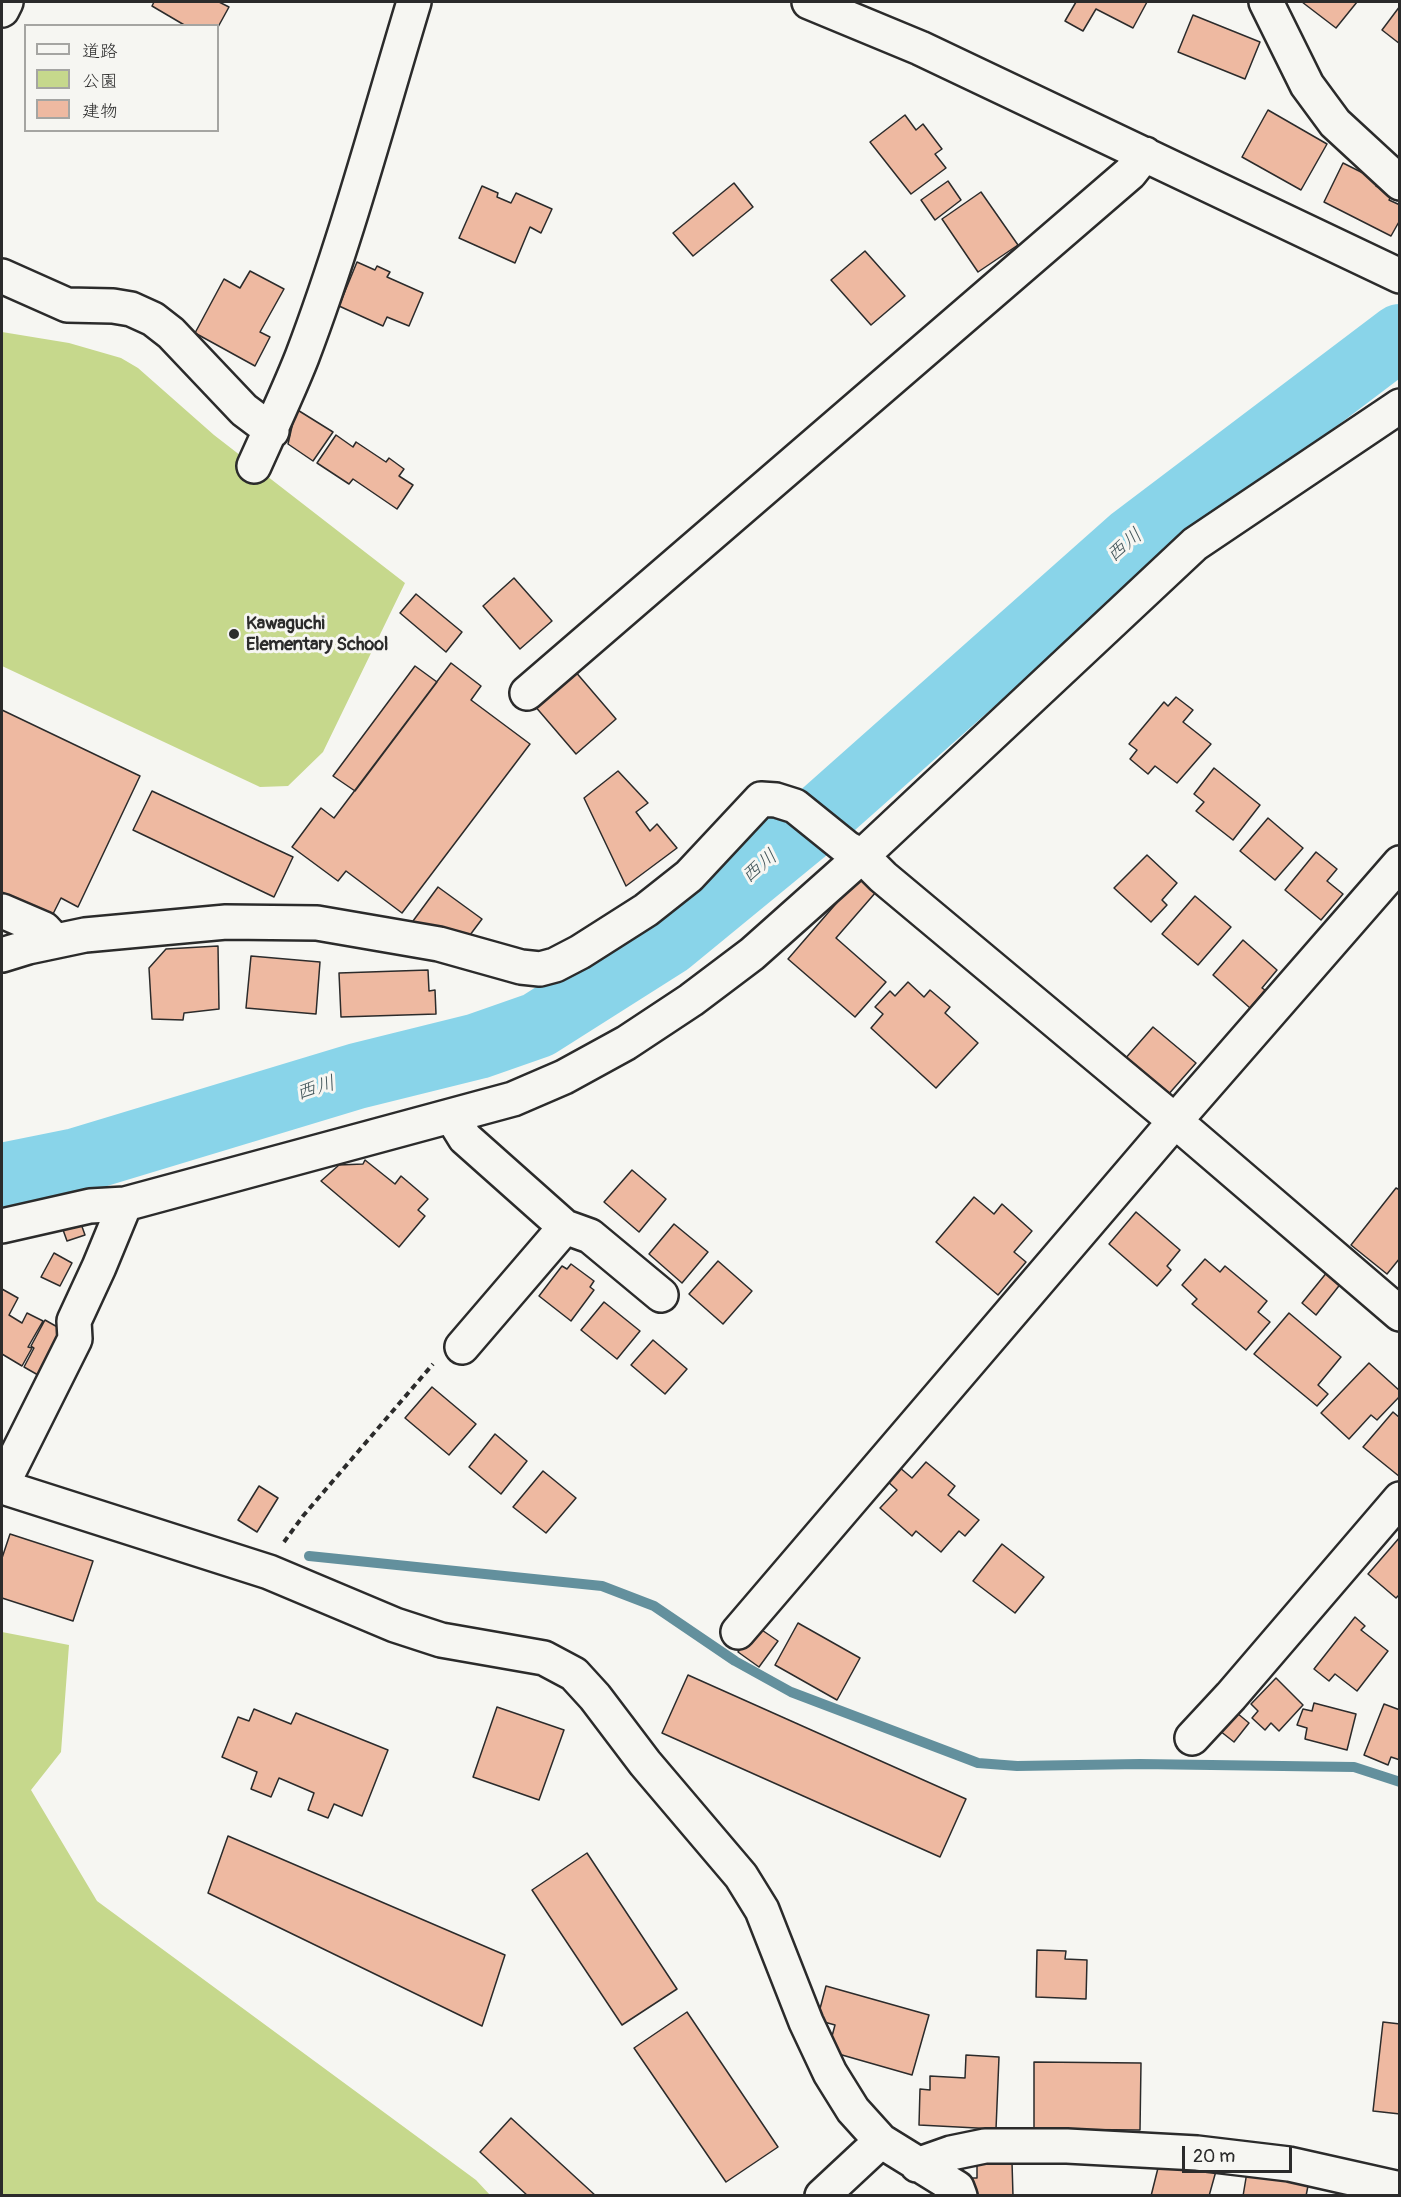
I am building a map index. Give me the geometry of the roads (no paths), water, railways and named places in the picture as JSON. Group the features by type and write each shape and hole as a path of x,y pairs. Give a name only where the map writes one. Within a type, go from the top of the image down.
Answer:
{"street":[{"path":"2,10 6,2"},
{"path":"2,276 67,305 113,306 131,309 153,319 171,333 244,410 262,450 302,356 343,239 414,2"},
{"path":"809,2 920,48 1400,276"},
{"path":"1266,2 1307,85 1335,123 1400,183"},
{"path":"527,693 1130,173 1145,154"},
{"path":"2,1226 90,1206 125,1204 320,1150 452,1117 513,1099 564,1077 626,1043 691,1000 752,954 855,852 1195,544 1400,406"},
{"path":"2,955 85,935 226,922 317,923 439,944 521,967 540,969 555,965 580,952 646,910 689,876 761,799 776,800 795,806 855,852 1400,1314"},
{"path":"738,1632 1175,1121 1400,863"},
{"path":"2,911 44,929 55,941"},
{"path":"452,1117 465,1138 565,1227 590,1236 661,1295"},
{"path":"125,1204 74,1321 75,1339 8,1473 9,1489 269,1572 395,1625 441,1640 544,1658 574,1674 596,1697 645,1762 741,1876 762,1910 806,2022 830,2073 853,2110 881,2141 957,2188 960,2196"},
{"path":"462,1347 565,1227"},
{"path":"1192,1738 1231,1696 1400,1499"},
{"path":"822,2196 881,2141"},
{"path":"917,2165 951,2153 985,2146 1079,2146 1197,2153 1289,2164 1400,2189"}],"waterway":[{"name":"西川","path":"2,1176 76,1161 357,1076 478,1046 538,1025 669,942 803,832 1133,539 1400,337"},
{"path":"309,1556 602,1586 654,1606 735,1661 791,1692 978,1763 1017,1766 1140,1764 1354,1767 1400,1782"}],"place":[{"name":"Kawaguchi Elementary School","path":"234,634"}]}
